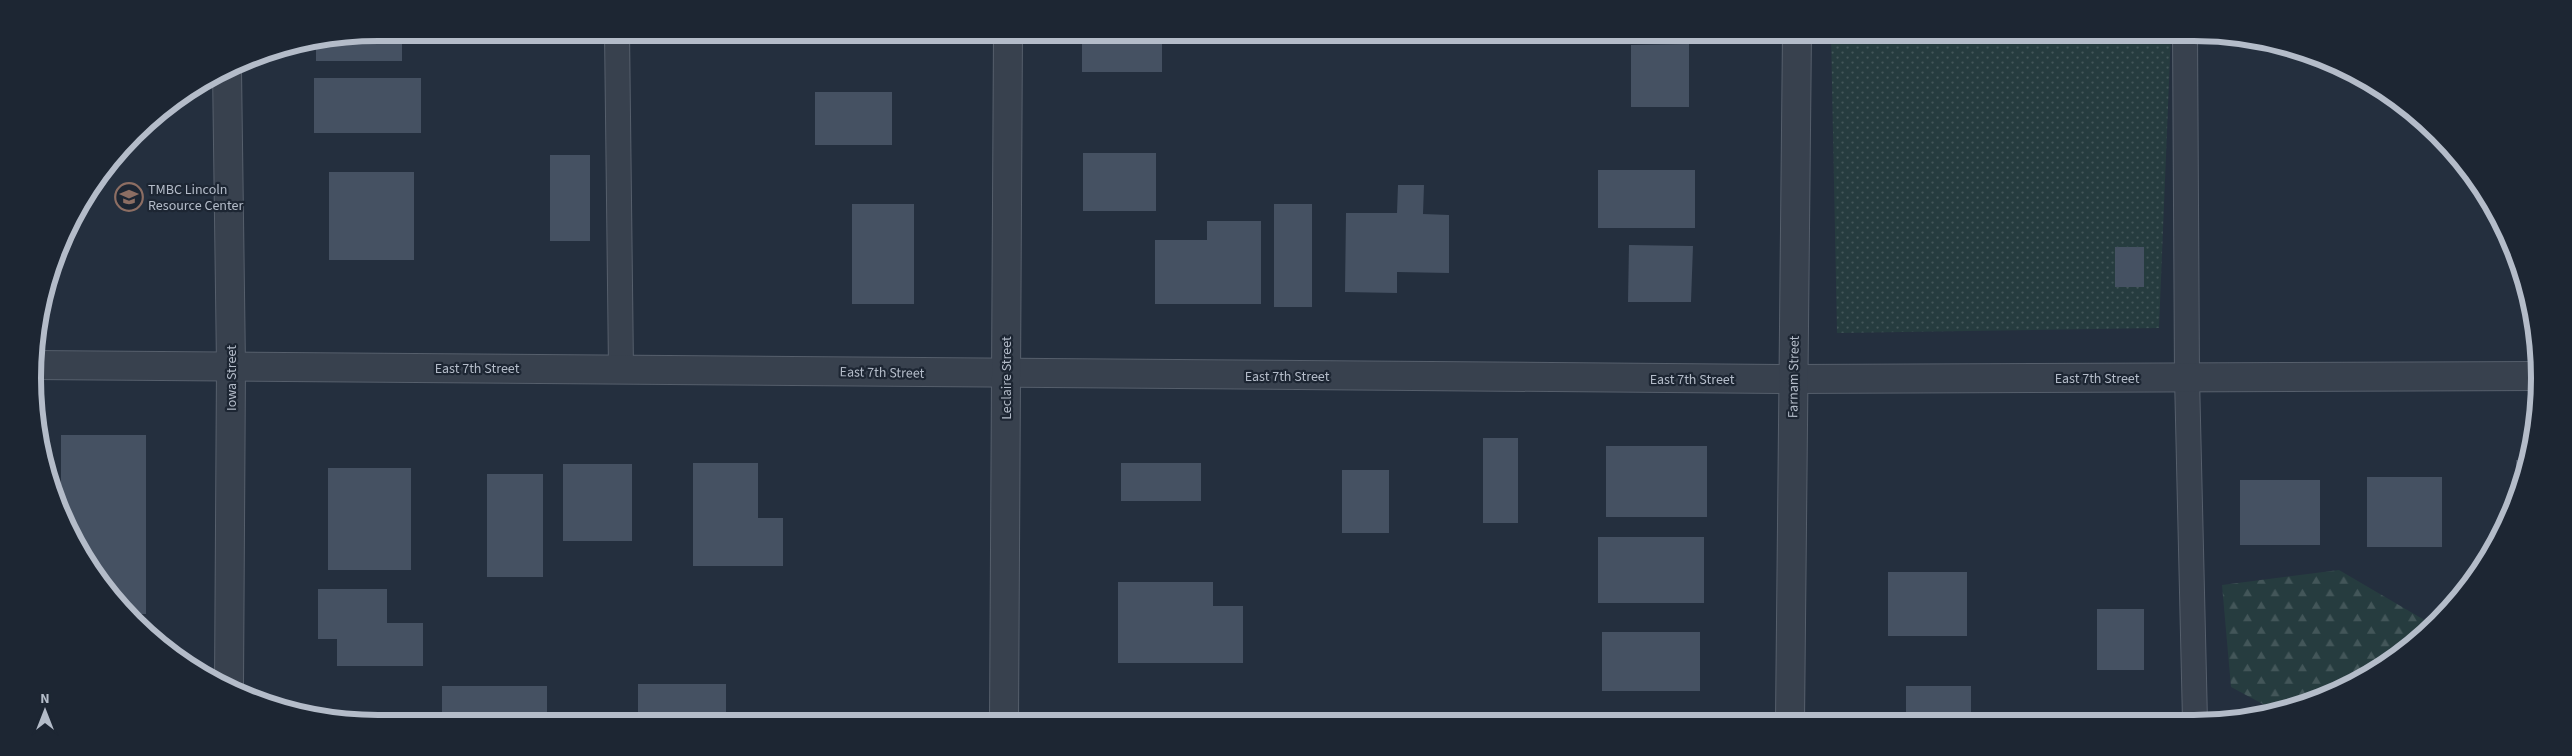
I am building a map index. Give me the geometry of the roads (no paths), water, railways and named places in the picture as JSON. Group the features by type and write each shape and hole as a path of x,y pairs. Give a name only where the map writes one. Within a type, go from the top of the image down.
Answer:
{"street":[{"name":"Leclaire Street","path":"1004,715 1008,41"},
{"name":"Farnam Street","path":"1790,715 1797,41"},
{"name":"Iowa Street","path":"227,77 231,366 229,680"},
{"name":"East 7th Street","path":"42,365 1793,379 2531,376"}],"lane":[{"path":"617,41 621,369"},
{"path":"2185,41 2188,377 2195,715"}],"place":[{"name":"TMBC Lincoln Resource Center","path":"129,197"}]}
